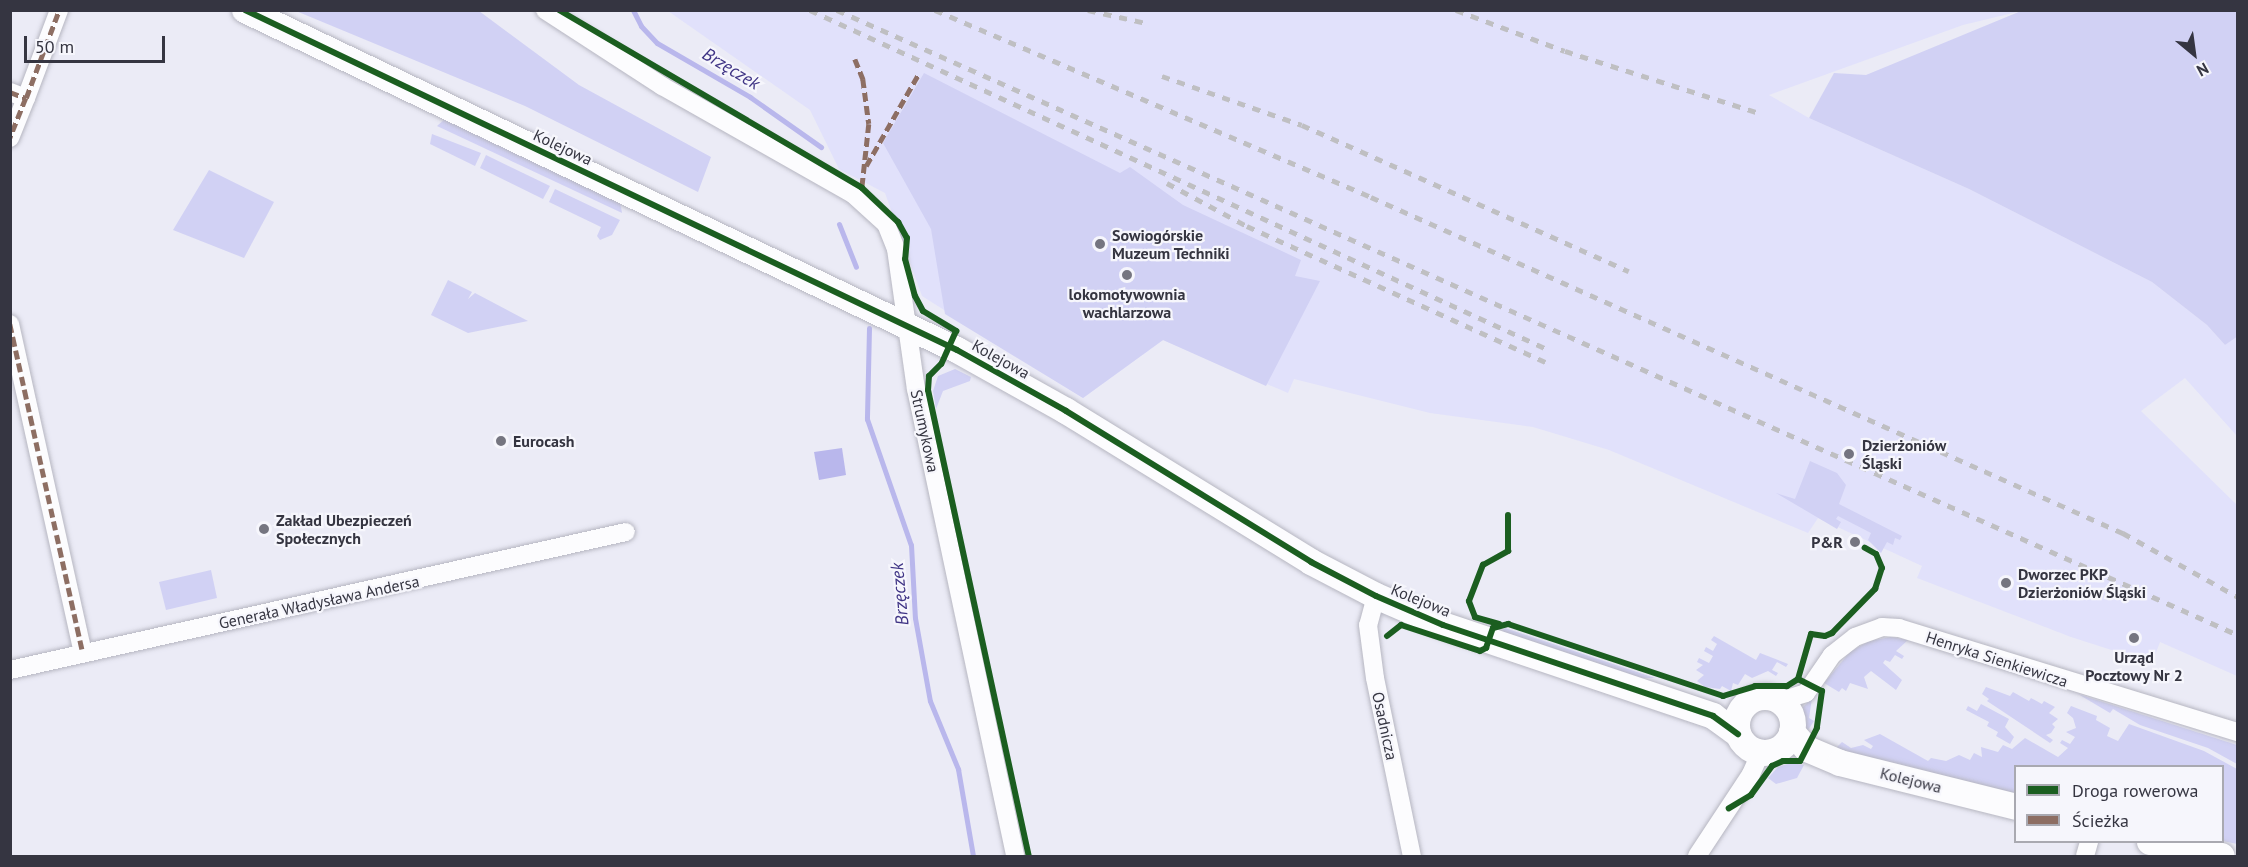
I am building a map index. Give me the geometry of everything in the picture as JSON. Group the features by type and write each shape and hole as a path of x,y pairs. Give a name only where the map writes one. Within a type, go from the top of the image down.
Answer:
{"street":[{"path":"10,138 18,95 59,10"},
{"name":"Kolejowa","path":"244,10 905,324 1066,411 1311,562 1376,596 1443,625 1730,722"},
{"name":"Strumykowa","path":"545,10 662,86 845,189 872,210 893,238 905,324 1015,856"},
{"path":"10,324 83,653"},
{"name":"Generała Władysława Andersa","path":"10,670 346,597 626,532"},
{"name":"Osadnicza","path":"1376,596 1368,625 1375,678 1412,856"},
{"name":"Henryka Sienkiewicza","path":"1780,701 1806,693 1832,655 1855,636 1882,627 1899,628 2112,697 2238,732"},
{"path":"1697,856 1751,774 1786,745 1791,714 1780,701 1755,698 1730,722 1747,746 1786,745"},
{"name":"Kolejowa","path":"1786,745 1840,763 2014,806"},
{"path":"2155,843 2222,856"}],"shaded area":[{"path":"296,11 479,11 579,85 711,157 698,192 525,106"},
{"path":"668,11 2021,11 1963,25 1769,95 1809,118 1969,189 2152,282 2207,325 2225,345 2237,336 2237,436 2185,378 2141,411 2237,505 2237,676 2160,642 2152,663 2071,637 1917,578 1922,566 1818,518 1808,533 1609,450 1533,427 1430,413 1294,379 1288,393 1163,340 1083,398 922,296 885,193 839,169 810,110"},
{"path":"2021,11 2237,11 2238,336 2225,345 2207,325 2152,282 1969,189 1809,118 1834,73 1866,75"},
{"name":"Sowiogórskie Muzeum Techniki","path":"924,73 1120,173 1130,167 1183,205 1301,260 1295,276 1320,281 1266,386 1163,340 1083,398 945,314 931,229 883,143"},
{"path":"446,118 620,201 622,213 437,126"},
{"path":"432,134 481,153 475,166 430,144"},
{"path":"486,155 550,186 543,199 480,168"},
{"path":"209,170 274,202 244,258 173,230"},
{"path":"555,189 620,220 612,235 600,240 597,236 601,227 549,202"},
{"path":"448,280 472,292 468,299 475,293 528,321 468,333 431,315"},
{"path":"955,369 971,377 970,381 943,391 936,409 933,391 938,376"},
{"path":"842,448 846,475 819,480 814,452"},
{"path":"1810,461 1837,473 1846,485 1839,504 1902,536 1900,540 1895,538 1893,545 1887,542 1881,553 1868,540 1871,533 1838,516 1836,519 1841,522 1837,529 1776,493 1795,499"},
{"path":"211,570 217,598 166,610 159,582"},
{"path":"1505,628 1655,678 1641,678 1501,632"},
{"path":"1714,636 1756,660 1760,653 1788,664 1786,667 1777,662 1772,670 1778,673 1776,676 1768,671 1752,678 1745,674 1738,685 1733,683 1731,691 1722,686 1720,689 1705,687 1697,681 1704,675 1696,670 1703,665 1697,662 1699,658 1709,663 1713,656 1704,651 1706,647 1713,651 1717,644 1711,640"},
{"path":"1891,637 1908,640 1896,651 1904,656 1902,659 1895,655 1890,662 1885,660 1883,663 1902,680 1896,690 1871,671 1864,677 1868,689 1850,683 1846,691 1842,688 1839,692 1824,683 1850,652 1869,641"},
{"path":"1986,687 2010,696 2013,692 2029,701 2031,698 2042,704 2044,701 2055,707 2049,713 2058,719 2052,724 2055,727 2051,733 2046,735 2053,740 2050,743 1987,701 1989,699 1982,694"},
{"path":"2078,694 2237,745 2237,764 2208,748 2140,725 2113,709 2110,713"},
{"path":"1812,698 1809,718 1814,721 1806,733 1800,710"},
{"path":"1981,704 2009,719 2005,727 2014,737 2010,744 1996,736 1998,732 1987,726 1989,722 1966,710 1968,706 1977,711"},
{"path":"2071,706 2097,716 2096,720 2110,728 2107,736 2118,741 2129,724 2204,751 2237,769 2237,844 2224,841 2224,765 2014,765 2014,799 1833,751 1842,742 1851,748 1863,745 1871,749 1873,746 1864,740 1880,734 1928,761 1931,758 1946,761 1959,755 1970,760 1974,753 1982,757 1981,747 1998,752 2003,745 2012,749 2025,738 2058,757 2068,748 2060,743 2062,740 2070,744 2075,737 2066,732 2076,728 2073,718 2067,713"},
{"path":"1791,763 1804,765 1797,778 1776,784 1768,778 1778,767"}],"waterway":[{"name":"Brzęczek","path":"633,10 641,26 657,43 750,97 821,147"},
{"name":"Brzęczek","path":"839,224 856,267"},
{"name":"Brzęczek","path":"869,328 867,419 911,545 915,618 930,701 958,769 973,856"}],"railway":[{"path":"810,10 1549,350"},
{"path":"837,10 2238,635"},
{"path":"935,10 1371,197 2123,533 2238,597"},
{"path":"1088,10 1146,23"},
{"path":"1456,10 1565,51 1756,112"},
{"path":"1162,76 1302,125 1629,271"},
{"path":"1167,183 1247,226 1545,362"}],"marked path":[{"path":"26,98 59,10"},
{"path":"855,59 863,79 869,124 862,188"},
{"path":"866,166 918,75"},
{"path":"10,92 26,98 10,138"},
{"path":"10,324 83,653"}],"cycle path":[{"path":"245,10 957,350 1066,411 1311,562 1376,596 1443,625 1713,716 1738,734"},
{"path":"559,10 862,188 898,222 907,238 905,259 915,296 923,311 956,331 941,364 929,376 928,390 1029,856"},
{"path":"1499,624 1475,617 1469,601 1483,565 1508,551 1508,515"},
{"path":"1798,679 1811,634 1825,636 1832,633 1875,589 1882,568 1876,554 1865,548"},
{"path":"1387,636 1401,625 1480,651 1486,648 1493,628 1508,624 1723,696 1755,686 1787,686 1798,679 1822,691 1817,728 1800,761 1783,761 1772,766 1751,795 1729,808"}],"place":[{"name":"Sowiogórskie Muzeum Techniki","path":"1100,244"},
{"name":"lokomotywownia wachlarzowa","path":"1127,275"},
{"name":"Eurocash","path":"501,441"},
{"name":"Dzierżoniów Śląski","path":"1849,454"},
{"name":"Zakład Ubezpieczeń Społecznych","path":"264,529"},
{"name":"P&R","path":"1855,542"},
{"name":"Dworzec PKP Dzierżoniów Śląski","path":"2006,583"},
{"name":"Urząd Pocztowy Nr 2","path":"2134,638"}]}
